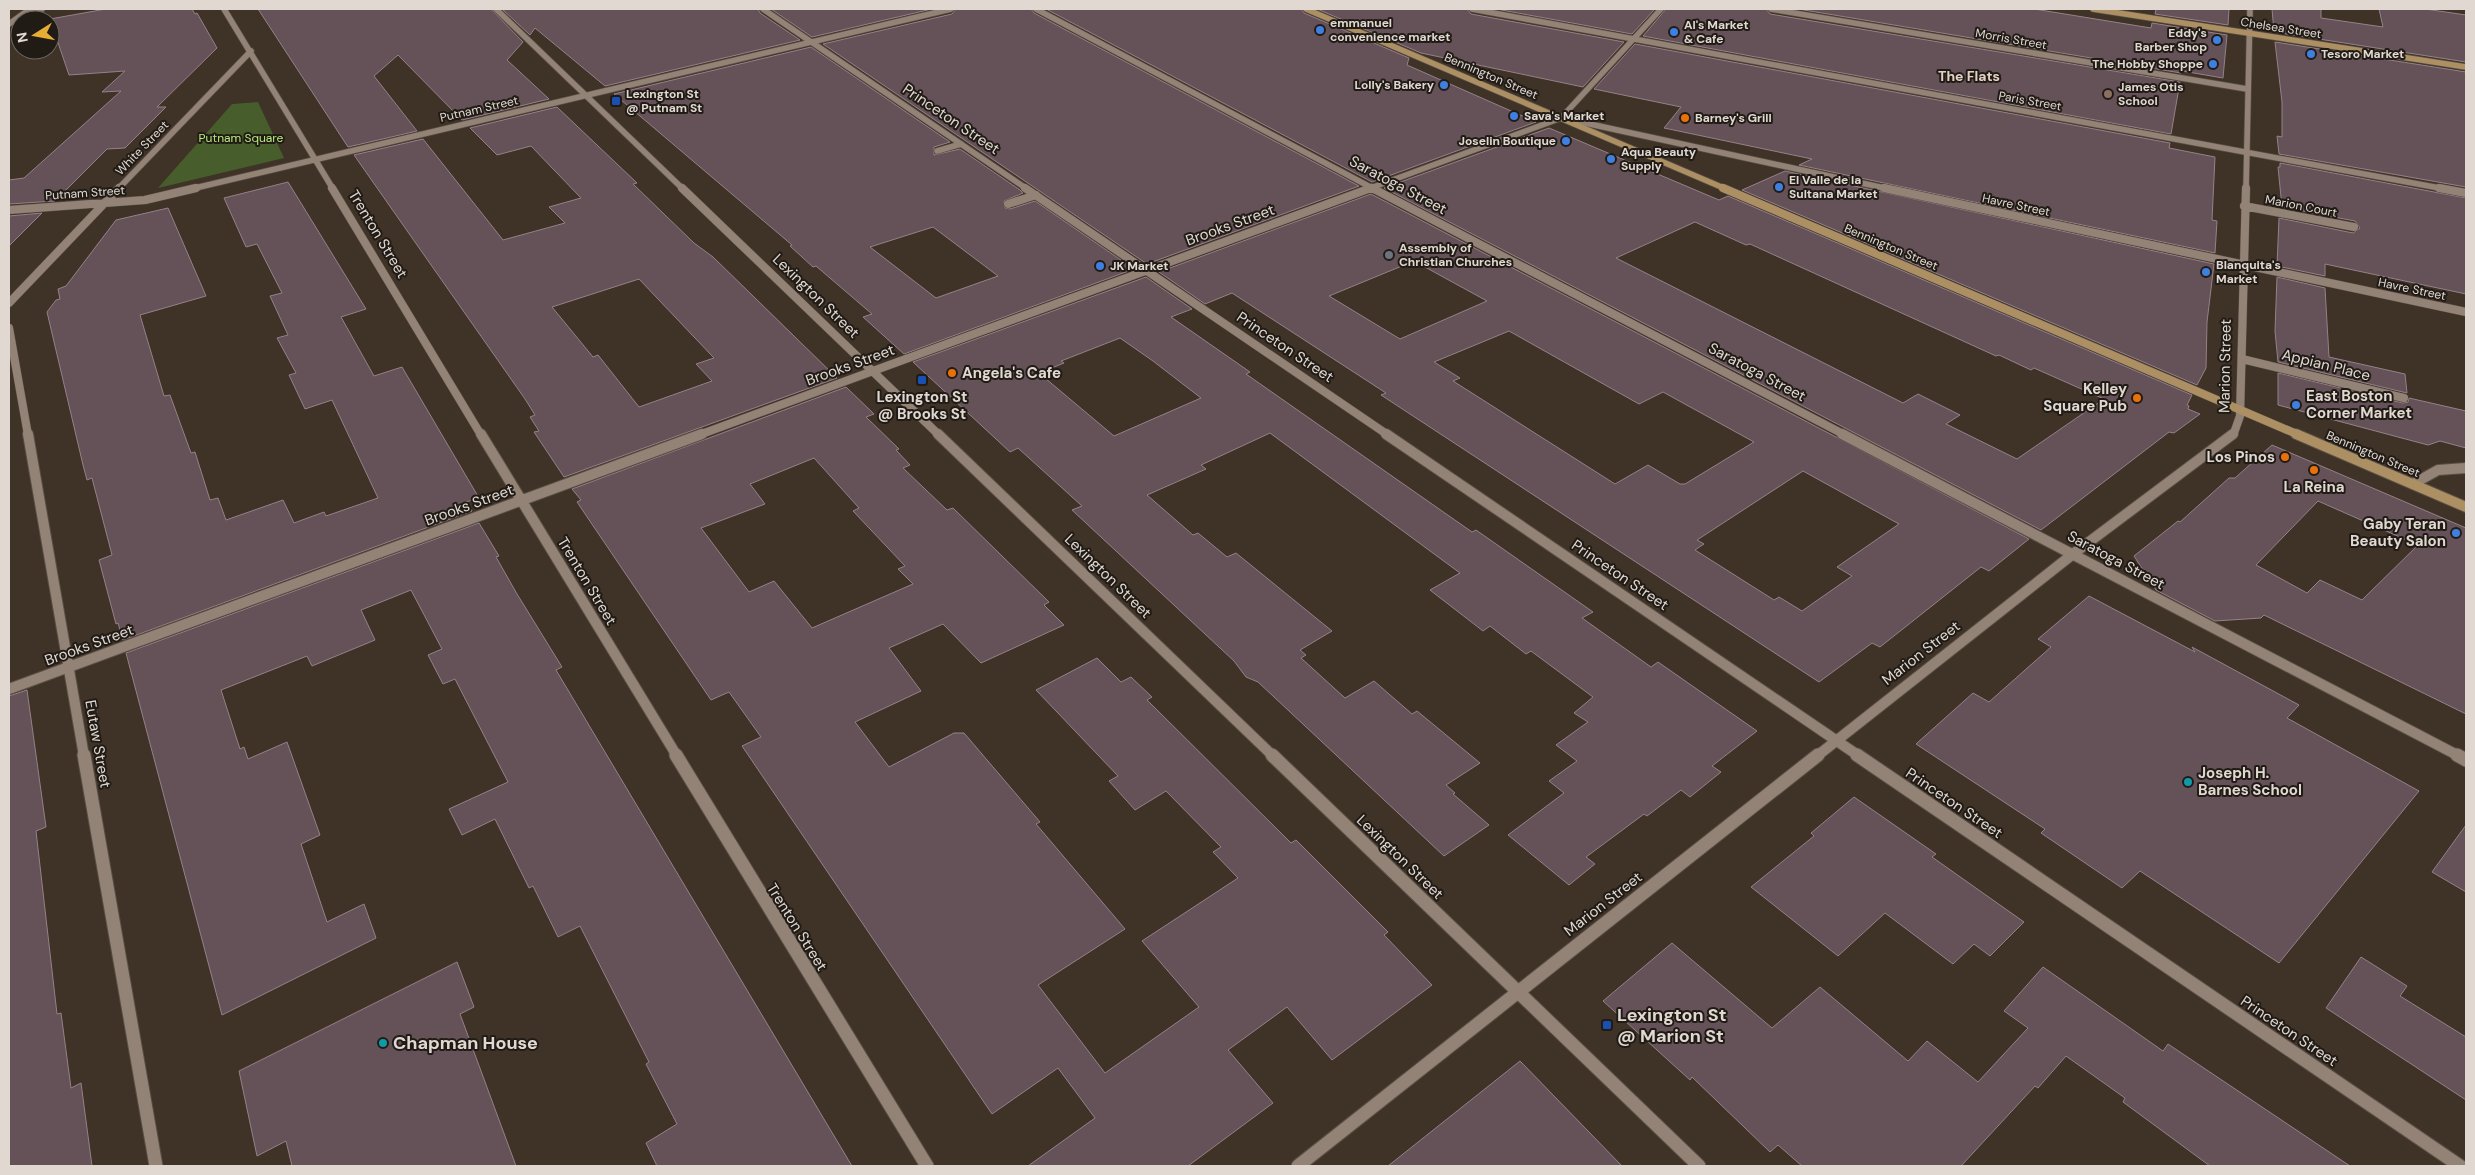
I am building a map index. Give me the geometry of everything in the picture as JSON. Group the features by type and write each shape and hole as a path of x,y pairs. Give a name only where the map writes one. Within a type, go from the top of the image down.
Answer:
{"main road":[{"name":"Bennington Street","path":"1306,9 2466,507"},
{"name":"Chelsea Street","path":"2094,9 2466,67"}],"street":[{"path":"29,10 42,9"},
{"name":"Trenton Street","path":"224,9 316,159 520,501 927,1166"},
{"name":"Lexington Street","path":"496,9 1699,1166"},
{"name":"Princeton Street","path":"763,9 919,119 961,144 2460,1166"},
{"name":"Putnam Street","path":"9,210 144,200 951,9"},
{"name":"Saratoga Street","path":"1036,9 1371,188 2466,760"},
{"name":"Paris Street","path":"1472,9 2466,193"},
{"name":"Brooks Street","path":"9,689 1561,118 1661,9"},
{"name":"Morris Street","path":"1771,9 2248,89"},
{"name":"Marion Street","path":"1298,1166 2073,554 2234,433 2239,422 2242,359 2250,9"},
{"name":"White Street","path":"9,303 251,51"},
{"name":"Havre Street","path":"1561,118 2466,312"},
{"path":"937,151 961,144"},
{"path":"1008,204 1036,195"},
{"name":"Marion Court","path":"2244,206 2354,227"},
{"name":"Eutaw Street","path":"9,328 156,1166"},
{"name":"Appian Place","path":"2242,359 2404,398"},
{"path":"2413,484 2427,472 2444,467 2466,468"}],"green space":[{"name":"Putnam Square","path":"258,102 284,158 158,188 232,104"}],"building":[{"path":"106,9 192,9 195,14 197,13 217,48 157,107 166,107 125,148 107,149 55,201 9,204 9,180 24,178 121,91 102,92 125,71 69,75 60,48 60,17"},
{"path":"258,9 491,9 523,42 507,60 549,99 462,120 398,55 374,76 417,131 348,147"},
{"path":"502,9 758,9 760,13 800,40 605,86 535,28 530,35"},
{"path":"771,9 932,9 812,37"},
{"path":"956,9 1031,9 1034,13 1359,186 1147,264 823,44 952,14"},
{"path":"1046,9 1301,9 1304,13 1409,58 1407,65 1536,122 1372,182"},
{"path":"1317,9 1467,9 1471,14 1624,42 1583,87 1421,53"},
{"path":"1496,9 1655,9 1632,34"},
{"path":"1666,9 1766,9 1770,14 2180,82 2171,134 1643,36"},
{"path":"1798,9 2034,9 2151,28 2152,23 2227,35 2223,78 2182,71 2181,73"},
{"path":"2156,9 2229,9 2228,25 2155,14"},
{"path":"2272,9 2321,9 2321,18 2383,27 2379,9 2425,9 2466,15 2466,62 2274,32"},
{"path":"2275,42 2466,72 2466,187 2279,154 2277,136 2282,137 2282,102"},
{"path":"1635,44 2170,143 2169,148 2215,157 2212,220 2217,221 2215,253 1799,165 1812,159 1664,128 1681,107 1594,89"},
{"path":"811,47 950,142 934,147 934,155 960,149 1023,193 1004,201 1005,208 1010,209 1035,201 1134,269 904,354 863,317 872,314 816,266 813,267 790,246 792,245 614,94","holes":["933,227 998,276 936,298 870,247"]},
{"path":"557,107 637,183 633,184 694,243 713,257 837,378 564,477 534,432 539,431 530,417 535,415 525,399 354,155 423,139 503,240 565,223 549,207 581,198 531,146 497,155 470,128","holes":["639,279 714,358 696,364 712,381 639,407 598,355 593,357 552,307"]},
{"path":"1549,128 1719,200 1728,196 2192,395 2187,405 2189,406 2188,409 2200,414 2174,433 2169,432 2041,530 1384,188","holes":["1695,222 1746,245 1750,244 1996,356 1999,355 2031,370 2034,368 2104,399 2017,459 1946,424 1960,415 1918,394 1903,403 1616,258"]},
{"path":"2280,163 2466,198 2466,294 2325,264 2325,276 2277,266 2279,218 2353,233 2360,228 2355,221 2282,207 2278,167 2280,167"},
{"path":"1785,171 2214,264 2207,322 2206,368 2197,385 1742,190"},
{"path":"288,182 366,309 341,317 374,376 402,367 479,498 466,502 472,511 123,640 118,623 116,624 99,560 112,555 92,478 87,480 47,312 56,300 60,299 58,289 66,286 116,220 168,208 206,296 140,315 164,396 170,395 191,453 195,452 210,500 218,498 226,520 283,500 294,523 324,512 326,516 378,498 332,400 305,409 289,375 296,373 277,338 288,335 270,296 282,293 257,244 246,247 224,198"},
{"path":"1371,194 2029,539 1989,571 1981,567 1880,647 1872,643 1819,682 1381,395 1386,393 1232,293 1205,304 1159,272","holes":["1414,261 1487,301 1400,339 1329,296","1509,331 1639,404 1663,392 1754,442 1685,484 1680,484 1648,465 1615,484 1453,381 1460,378 1434,362","1803,471 1899,524 1837,567 1852,576 1802,611 1779,597 1774,600 1695,550 1704,544 1697,540"]},
{"path":"42,213 9,246 9,216"},
{"path":"1146,277 1192,309 1171,317 1250,372 1246,374 1472,532 1476,530 1593,612 1582,618 1651,667 1658,662 1757,731 1712,766 1721,772 1690,797 1681,790 1647,816 1644,814 1586,857 1595,864 1569,885 1508,835 1564,793 1549,781 1577,761 1556,745 1588,722 1574,713 1593,697 1531,651 1526,654 1490,626 1483,631 1430,590 1460,573 1270,433 1201,465 1206,469 1147,495 1193,535 1198,533 1227,557 1236,553 1332,631 1300,650 1306,655 1301,658 1345,698 1374,681 1412,714 1417,711 1480,763 1446,785 1455,793 1453,794 1489,825 1444,856 1258,682 1246,677 1234,661 1072,510 1082,506 1018,448 1010,452 913,362","holes":["1120,338 1201,398 1114,436 1039,373 1064,363 1061,361"]},
{"path":"2277,277 2325,288 2329,357 2405,374 2407,393 2278,362 2275,331"},
{"path":"2278,373 2403,403 2408,402 2409,398 2466,411 2466,448 2440,441 2428,445 2278,405"},
{"path":"846,387 874,414 866,417 899,449 896,450 910,465 903,468 947,510 953,508 1049,602 1044,605 1064,625 981,663 943,624 889,648 921,691 855,722 889,767 954,733 964,733 1040,822 1036,824 1125,929 1038,985 1105,1073 1199,1007 1142,941 1238,878 1213,852 1221,847 1166,791 1135,810 1109,781 1118,776 1036,690 1097,658 1121,682 1131,677 1152,697 1147,700 1291,843 1296,840 1388,932 1384,935 1432,985 1332,1060 1287,1007 1228,1050 1273,1103 1188,1166 1028,1166 1095,1118 1058,1068 992,1114 742,746 761,737 729,692 711,700 577,502 581,500 572,489","holes":["814,458 859,508 853,511 905,566 898,569 913,584 812,628 774,581 749,592 701,528 765,504 750,484"]},
{"path":"2272,445 2466,528 2466,714 2264,615 2261,618 2215,621 2156,590 2134,556 2178,521 2180,522 2229,478 2235,478","holes":["2318,501 2418,545 2362,600 2320,580 2307,593 2256,565"]},
{"path":"479,523 499,556 496,557 517,594 562,667 556,670 852,1166 657,1166 646,1143 677,1124 646,1064 649,1062 580,926 558,937 533,886 529,888 495,819 462,835 449,809 508,782 455,679 443,684 428,655 442,649 411,590 361,610 375,640 312,666 307,656 221,690 240,749 244,747 248,759 287,742 320,835 301,844 327,922 364,904 376,938 222,1015 126,653"},
{"name":"Joseph H. Barnes School","path":"2089,596 2195,652 2192,647 2299,705 2287,718 2419,791 2279,963 2140,871 2122,888 2041,833 2045,829 1916,744 1973,693 1989,702 2051,647 2038,639"},
{"path":"27,690 46,827 36,831 57,1014 61,1013 71,1088 81,1083 92,1166 9,1166 9,696"},
{"path":"1854,797 1936,854 1932,857 2024,922 1990,956 1974,944 1953,964 1885,913 1838,956 1751,887 1814,836 1811,833"},
{"path":"2466,825 2466,892 2432,872"},
{"path":"1672,943 1772,1028 1820,987 1908,1061 1927,1041 1978,1082 2028,1028 2004,1011 2043,967 2163,1051 2168,1044 2350,1166 2210,1166 2123,1102 2125,1098 2066,1056 2038,1088 2035,1086 1961,1166 1802,1166 1778,1145 1770,1152 1692,1077 1690,1080 1603,1001"},
{"path":"2361,957 2407,986 2400,996 2466,1037 2466,1100 2326,1008"},
{"name":"Chapman House","path":"457,962 474,1007 460,1014 516,1166 292,1166 286,1141 257,1156 239,1071"},
{"path":"1520,1061 1622,1166 1388,1166"}],"place":[{"name":"emmanuel convenience market","path":"1320,30"},
{"name":"Al's Market & Cafe","path":"1674,32"},
{"name":"Eddy's Barber Shop","path":"2217,40"},
{"name":"Tesoro Market","path":"2311,54"},
{"name":"The Hobby Shoppe","path":"2213,64"},
{"name":"Lolly's Bakery","path":"1444,85"},
{"name":"James Otis School","path":"2108,94"},
{"name":"Lexington St @ Putnam St","path":"616,101"},
{"name":"Sava's Market","path":"1514,116"},
{"name":"Barney's Grill","path":"1685,118"},
{"name":"Joselin Boutique","path":"1566,141"},
{"name":"Aqua Beauty Supply","path":"1611,159"},
{"name":"El Valle de la Sultana Market","path":"1779,187"},
{"name":"Assembly of Christian Churches","path":"1389,255"},
{"name":"JK Market","path":"1100,266"},
{"name":"Blanquita's Market","path":"2206,272"},
{"name":"Angela's Cafe","path":"952,373"},
{"name":"Lexington St @ Brooks St","path":"922,380"},
{"name":"Kelley Square Pub","path":"2137,398"},
{"name":"East Boston Corner Market","path":"2296,405"},
{"name":"Los Pinos","path":"2285,457"},
{"name":"La Reina","path":"2314,470"},
{"name":"Gaby Teran Beauty Salon","path":"2456,533"},
{"name":"Joseph H. Barnes School","path":"2188,782"},
{"name":"Lexington St @ Marion St","path":"1607,1025"},
{"name":"Chapman House","path":"383,1043"}],"district":[{"name":"The Flats","path":"1969,76"}]}
